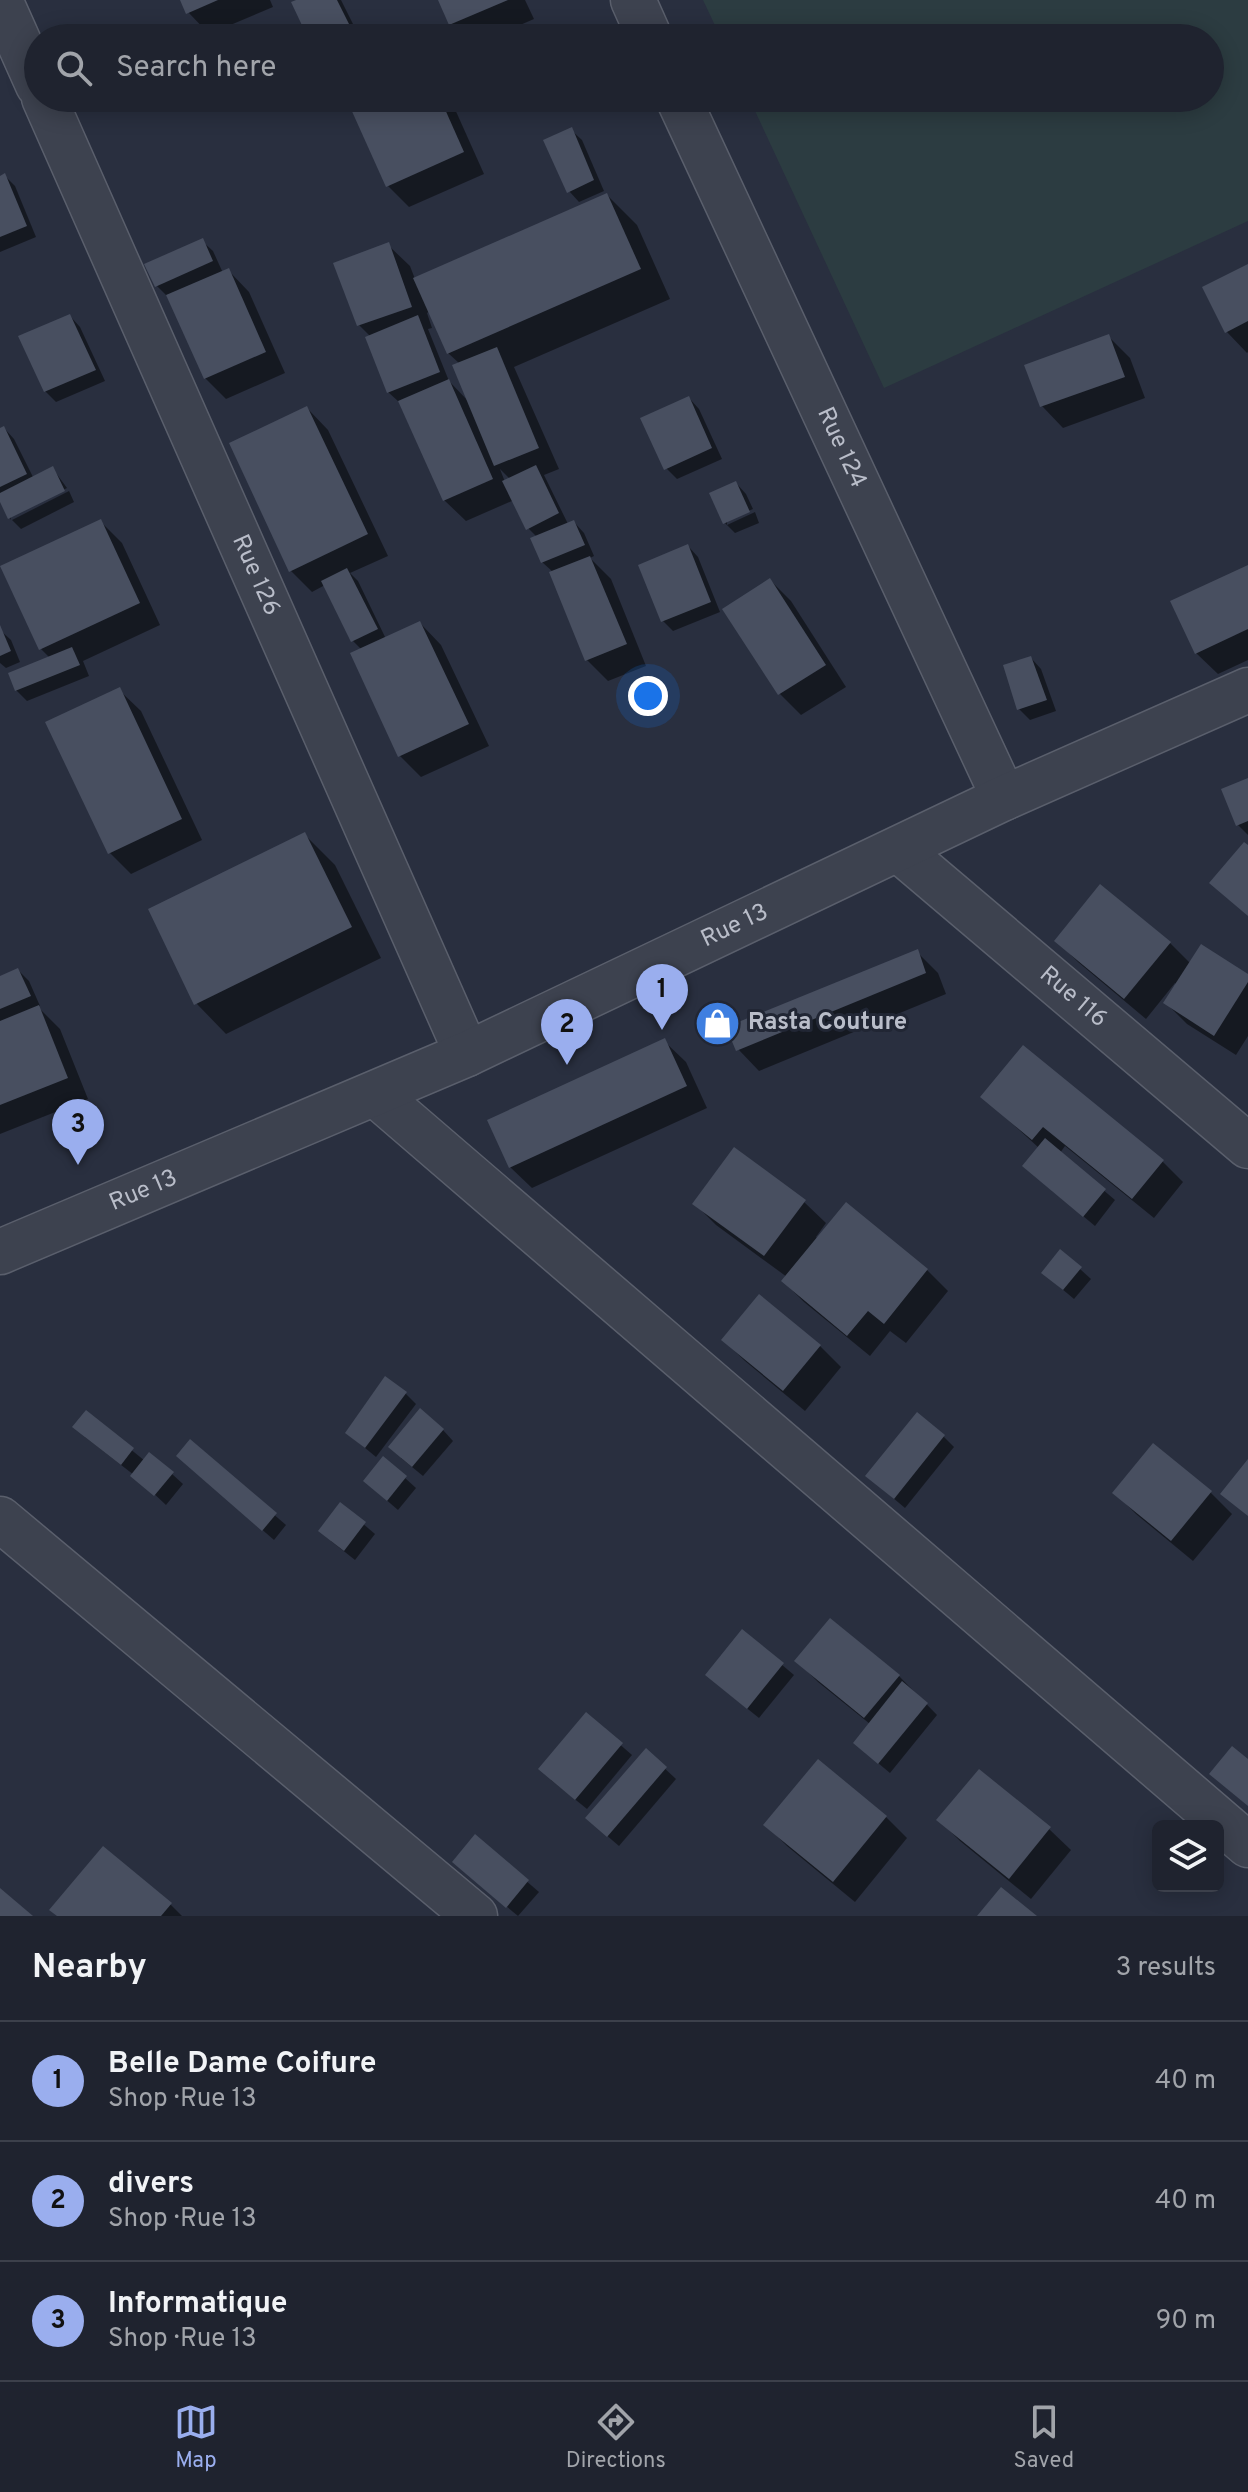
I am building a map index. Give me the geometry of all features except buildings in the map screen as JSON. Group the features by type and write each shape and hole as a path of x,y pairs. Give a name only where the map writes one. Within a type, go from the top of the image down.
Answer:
{"street":[{"path":"0,0 24,54"},
{"path":"633,0 644,24"},
{"name":"Rue 126","path":"50,112 467,1054"},
{"name":"Rue 124","path":"685,112 1004,798"},
{"name":"Rue 13","path":"4,1241 375,1094 467,1054 1004,798 1248,690"},
{"name":"Rue 116","path":"899,850 1248,1146"},
{"path":"375,1094 1248,1845"},
{"path":"0,1519 475,1916"}],"shaded area":[{"path":"703,0 1248,0 1248,221 884,388 756,112 1224,112 1224,24 714,24"}],"place":[{"name":"Rasta Couture","path":"717,1023"},
{"name":"Belle Dame Coifure","path":"662,1030"},
{"name":"divers","path":"567,1065"},
{"name":"Informatique","path":"78,1165"}]}
